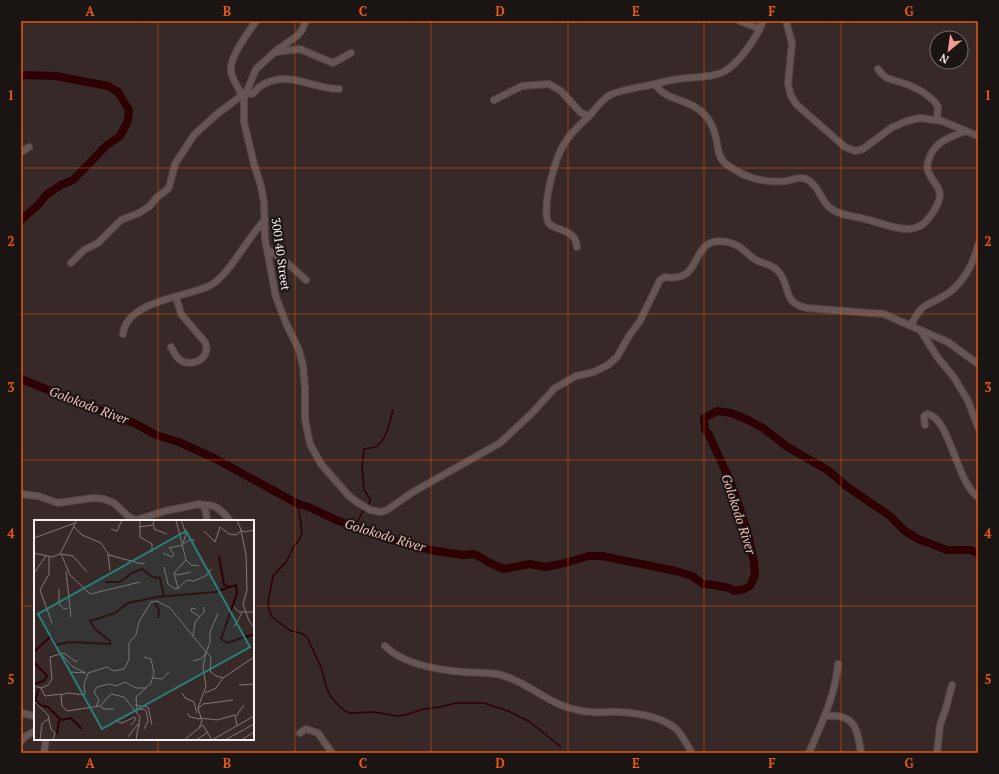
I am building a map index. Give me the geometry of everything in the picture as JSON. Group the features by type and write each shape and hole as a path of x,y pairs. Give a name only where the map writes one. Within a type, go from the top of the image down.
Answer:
{"street":[{"path":"244,94 232,74 231,65 236,52 256,21"},
{"name":"300140 Street","path":"306,21 302,30 297,36 274,52 256,69 244,94 244,122 264,203 267,249 272,281 278,304 302,362 305,388 305,419 310,444 321,464 349,496 370,510 384,512 413,492 500,443 531,414 555,388 576,376 599,370 613,361 640,322 660,280 665,277 677,278 689,271 704,246 713,241 735,244 758,260 776,268 783,277 791,299 796,305 807,308 884,314 911,326"},
{"path":"740,21 760,29"},
{"path":"577,247 576,240 573,236 548,222 547,209 550,182 561,150 568,138 603,101 612,95 671,80 716,74 725,71 740,58 764,21"},
{"path":"786,21 792,43 788,84 791,96 797,106 845,147 855,151 863,149 891,128 907,121 920,118 936,120 954,125 978,136"},
{"path":"274,52 300,49 332,63 351,53"},
{"path":"878,69 887,78 909,85 934,101 938,107 936,120"},
{"path":"71,263 84,250 98,242 121,220 147,208 156,198 168,189 175,164 194,135 203,126 244,94 252,94 258,88 272,81 290,79 303,81 323,88 339,89"},
{"path":"494,100 522,86 548,84 561,91 581,112 589,116"},
{"path":"655,84 663,94 684,100 705,114 712,126 718,152 722,160 747,177 752,179 781,182 797,178 806,179 813,184 826,203 833,210 901,228 915,228 922,225 933,213 938,204 940,191 938,185 928,171 927,163 929,156 937,144 966,131"},
{"path":"21,152 29,147"},
{"path":"123,334 126,324 140,310 207,287 216,282 229,268 251,236 265,220"},
{"path":"978,245 974,261 962,280 946,295 922,308 911,326 948,342 978,364"},
{"path":"267,249 286,262 306,280"},
{"path":"171,346 178,358 189,363 202,360 206,356 207,345 182,314 176,297"},
{"path":"921,331 938,358 953,376 968,401 978,427"},
{"path":"924,425 924,416 927,414 931,414 936,418 950,441 954,456 967,487 978,498"},
{"path":"21,494 38,496 58,503 93,498 104,499 114,503 129,517 136,520 165,511 196,504 207,504 215,507 225,514 229,520"},
{"path":"202,505 205,509 207,520"},
{"path":"385,646 391,652 402,658 436,669 502,675 522,683 563,706 573,709 592,712 629,713 662,721 676,729 692,753"},
{"path":"809,753 826,716 835,685 838,664"},
{"path":"937,753 940,725 952,684"},
{"path":"21,713 34,716"},
{"path":"826,716 842,716 852,723 858,735 861,753"},
{"path":"300,733 306,729 318,733 332,753"},
{"path":"21,741 34,732"},
{"path":"44,753 46,740"}],"waterway":[{"name":"Golokodo River","path":"21,75 56,76 108,86 118,92 129,110 128,121 120,136 107,145 73,180 61,185 46,195 38,205 21,220"},
{"name":"Golokodo River","path":"21,379 134,423 156,435 179,442 214,458 298,504 309,507 336,520 391,540 430,550 463,555 474,554 504,569 530,564 545,567 589,556 602,556 676,571 692,576 703,584 729,588 735,591 750,586 755,575 754,562 747,530 731,483 708,433 705,430 704,418 717,411 731,413 763,428 786,446 829,471 846,486 890,516 905,531 918,539 947,550 970,550 978,553"},
{"path":"368,506 370,499 364,490 362,466 364,449 376,447 383,439 388,430 393,410"},
{"path":"298,504 302,532 300,539 294,546 286,562 273,576 268,602 269,610 272,617 291,631 301,633 307,637 321,667 327,689 337,704 345,711 350,713 374,712 397,716 456,703 484,703 508,711 530,722 561,747"},
{"path":"355,527 364,509"}]}
